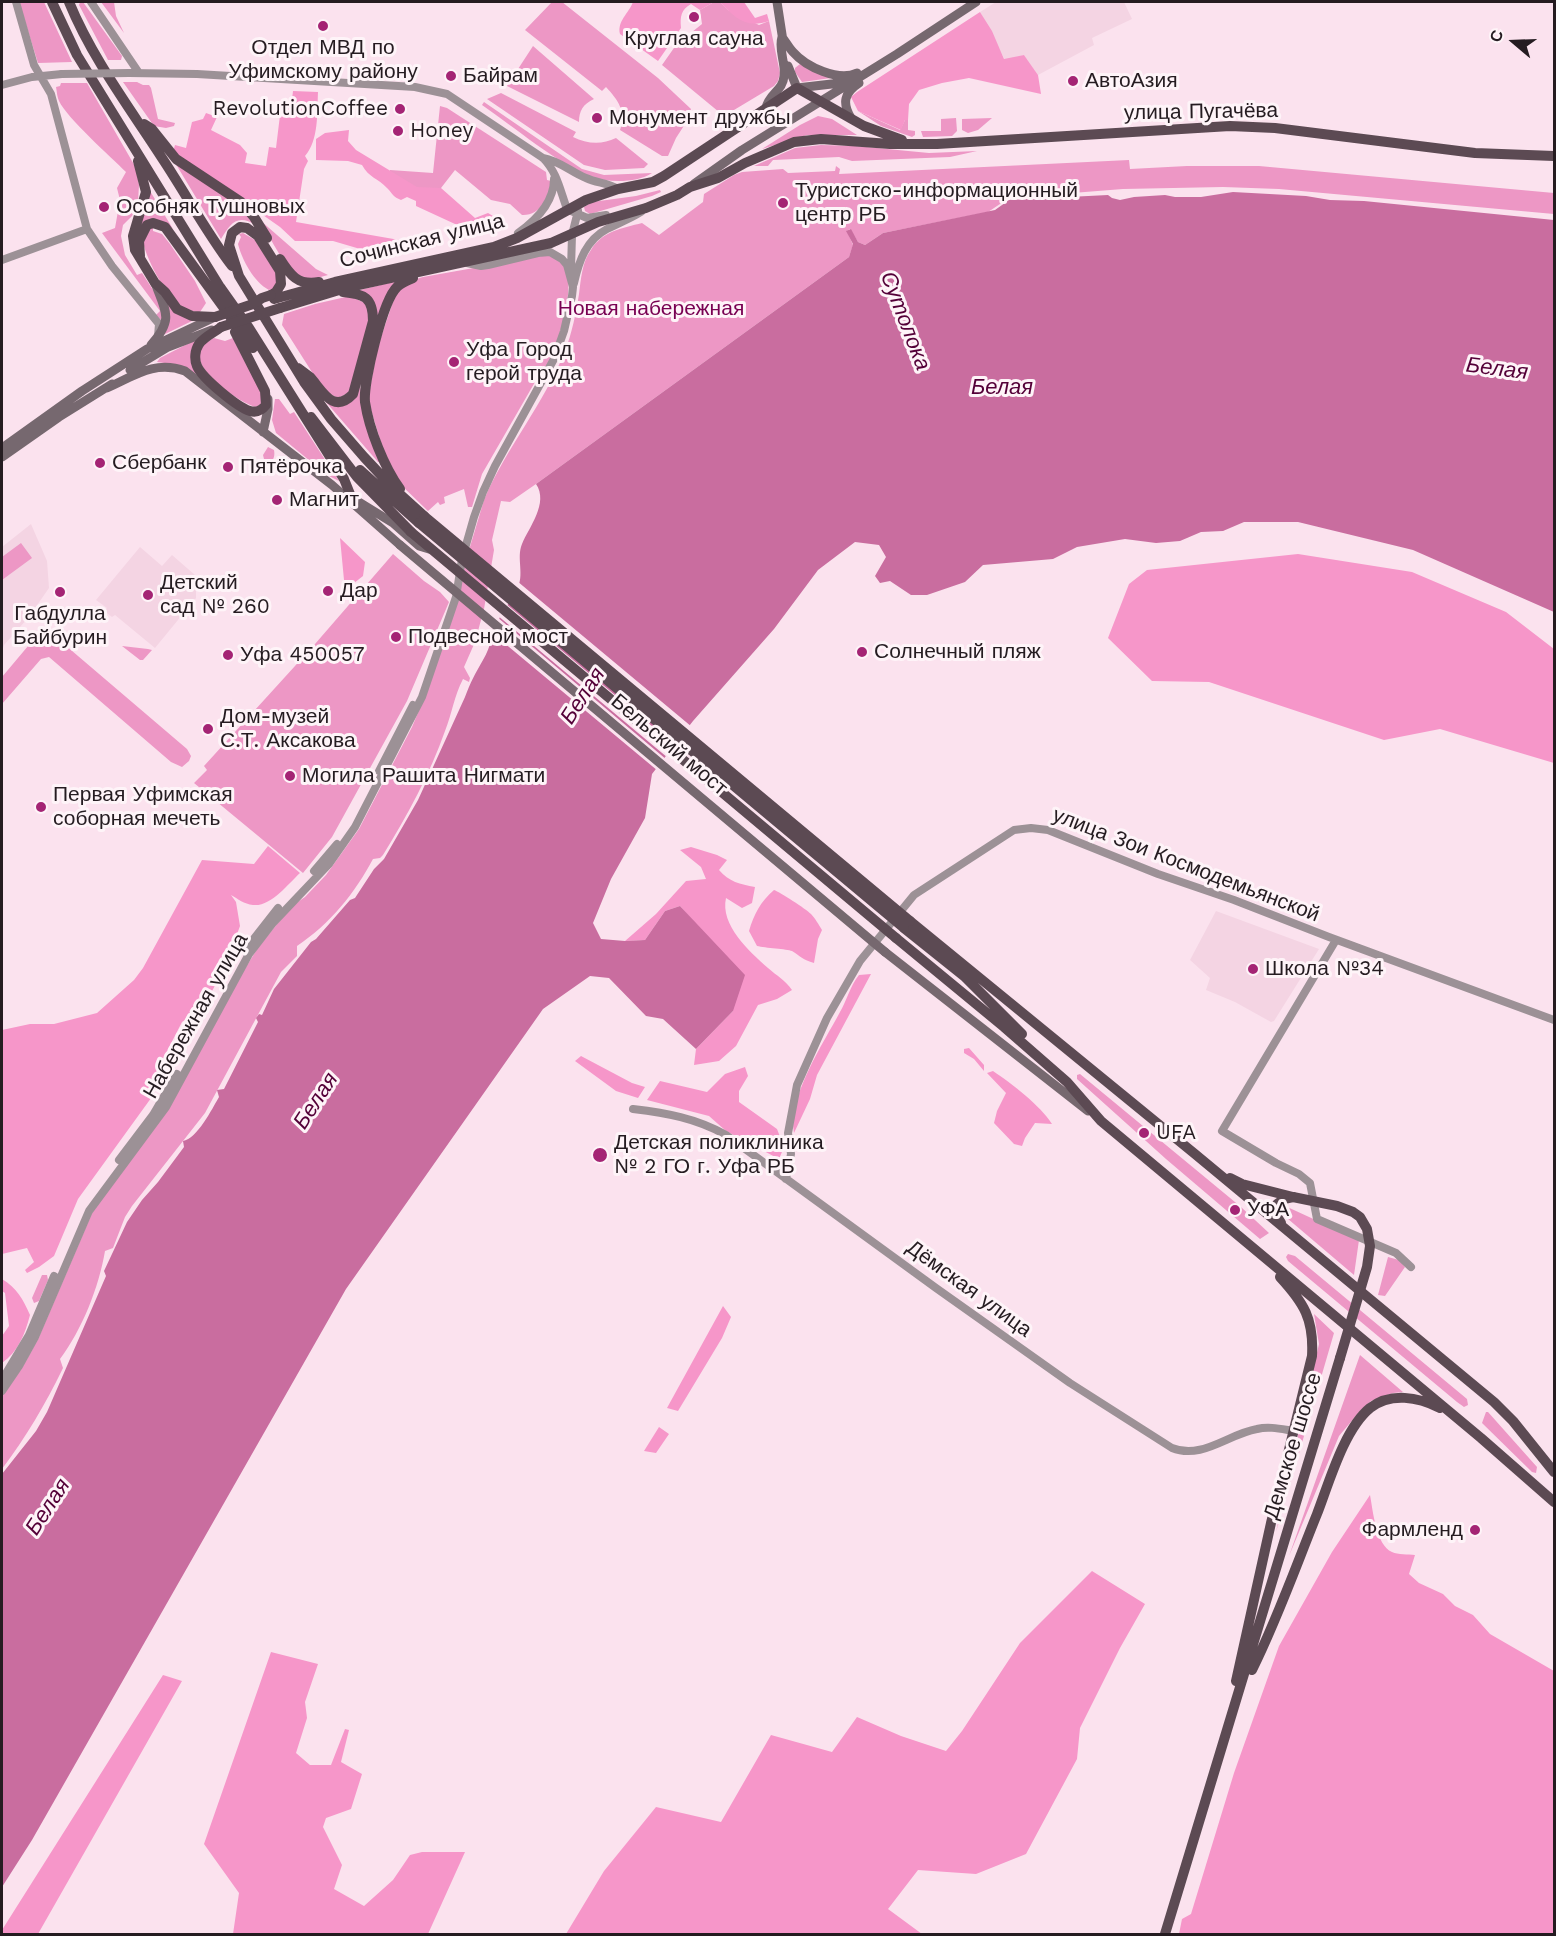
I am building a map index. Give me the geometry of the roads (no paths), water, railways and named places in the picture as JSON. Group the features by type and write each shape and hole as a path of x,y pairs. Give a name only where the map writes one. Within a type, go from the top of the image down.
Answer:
{"main road":[{"path":"52,2 77,55 220,287 344,479 353,501"},
{"path":"69,2 80,29 98,61 215,245 239,276 313,397 341,432 413,506"},
{"path":"777,2 786,62 797,88 878,132 920,145"},
{"name":"Сочинская улица","path":"336,287 447,267 551,243 572,230 646,208 677,195 742,150 976,2"},
{"path":"782,37 794,54 807,63 832,74 848,77 897,54"},
{"path":"766,108 768,99 783,83 785,73 780,43 782,37"},
{"path":"851,118 845,108 847,93 883,68 897,54"},
{"name":"Сочинская улица","path":"211,324 253,304 336,287 507,243 572,212 584,202 618,189 653,182 797,88 851,82"},
{"path":"136,118 152,129 181,163 241,202 254,217 293,278 305,284 336,287 364,296 370,302 374,321 353,394 343,401 332,401 321,393 309,376 296,366"},
{"name":"улица Пугачёва","path":"920,145 1230,126 1275,128 1475,153 1554,156"},
{"path":"690,187 718,178 769,152 807,139 920,145"},
{"path":"138,152 138,162 146,192 133,236 135,250 155,283 167,316 166,324 147,349"},
{"path":"171,207 176,228 257,371 269,404 263,432"},
{"path":"140,256 139,241 147,225 159,224 170,233 278,384 291,394 362,472 422,520"},
{"path":"2,448 82,391 147,349 275,301 282,278 280,271 258,236 253,231 240,227 232,233 229,245 239,276"},
{"path":"422,520 396,483 381,454 367,414 366,378 382,319 393,291 412,278 437,273 447,267"},
{"path":"155,283 165,292 177,309 211,324"},
{"path":"211,324 195,353 196,364 201,372 250,411 256,412 264,408 266,395"},
{"path":"2,457 129,371 211,324"},
{"path":"107,387 150,368 158,366 177,368 196,378 353,501 377,512 409,534"},
{"path":"267,414 275,441"},
{"name":"Бельский мост","path":"316,424 357,477 409,534 433,551 1004,1027 1067,1083"},
{"name":"Бельский мост","path":"353,501 400,545 885,952 1101,1121"},
{"name":"Бельский мост","path":"422,520 907,924"},
{"path":"907,924 993,1004 1101,1121 1455,1416 1554,1502"},
{"path":"907,924 1208,1165 1494,1402 1513,1421 1554,1473"},
{"name":"Демское шоссе","path":"1166,1935 1367,1267 1370,1246 1367,1229 1353,1212 1236,1182 1208,1165"},
{"path":"1293,1197 1279,1202 1275,1207 1275,1215 1302,1243"},
{"name":"Демское шоссе","path":"1220,1754 1264,1552 1313,1347 1311,1325 1305,1308 1249,1244"},
{"path":"1237,1700 1268,1636 1339,1458 1360,1419 1379,1403 1396,1398 1423,1401 1455,1416"}],"street":[{"path":"16,2 34,65 51,93 87,229 112,266 159,324 158,336"},
{"path":"75,2 80,29"},
{"path":"91,2 134,73"},
{"path":"2,85 40,76 62,74 197,74 426,88 447,94 543,158 549,165 572,212 572,283"},
{"path":"543,158 555,160 582,177 609,184 618,189"},
{"path":"507,243 538,216 551,196 554,178 543,158"},
{"path":"584,202 582,213 587,218"},
{"path":"572,283 580,259 589,244 599,234 646,208"},
{"path":"572,212 587,218 624,214"},
{"path":"2,260 87,229"},
{"path":"467,262 488,266 550,252 567,265 572,283"},
{"name":"Набережная улица","path":"2,1391 35,1337 89,1211 166,1107 249,954 272,924 329,864 356,827 409,726 422,697 456,597 462,559 477,509 495,466 555,359 564,331 572,283"},
{"name":"Набережная улица","path":"2,1380 29,1335 66,1247 85,1209 160,1103 252,940 266,921 324,860 351,824 432,667"},
{"name":"улица Зои Космодемьянской","path":"786,1179 791,1154 788,1133 797,1085 827,1018 860,961 914,895 1014,830 1041,828 1158,874 1234,900 1554,1020"},
{"path":"1336,940 1222,1131 1299,1174 1310,1183 1317,1219 1396,1253 1411,1268"},
{"name":"Дёмская улица","path":"633,1109 670,1114 706,1124 726,1134 1070,1383 1172,1448 1194,1452 1258,1428 1294,1431"}],"water":[{"name":"Белая","path":"1233,192 1364,201 1554,220 1554,612 1413,550 1298,522 1244,522 1223,531 1201,532 1180,541 1156,543 1125,539 1077,547 1053,559 983,565 965,582 927,595 911,595 890,581 880,583 875,576 886,557 879,545 855,542 818,570 774,629 693,721 652,774 645,818 611,879 593,923 601,939 645,940 665,911 680,906 745,975 733,1011 696,1049 663,1019 646,1016 609,978 590,976 543,1009 346,1289 32,1840 2,1887 2,1474 36,1431 47,1412 106,1276 104,1271 127,1222 184,1147 183,1141 194,1135 208,1116 219,1097 217,1090 224,1089 258,1022 256,1018 259,1014 262,1015 274,989 311,942 350,900 355,898 374,869 384,859 418,800 471,682 486,655 502,613 519,584 520,549 539,507 539,491 536,484 849,257 853,244 846,231 851,229 858,242 865,245 883,233 995,210 1009,200 1108,195 1120,200 1165,195 1201,197"}],"place":[{"name":"Круглая сауна","path":"694,17"},
{"name":"Отдел МВД по Уфимскому району","path":"323,26"},
{"name":"Байрам","path":"451,76"},
{"name":"АвтоАзия","path":"1073,81"},
{"name":"RevolutionCoffee","path":"400,109"},
{"name":"Монумент дружбы","path":"597,118"},
{"name":"Honey","path":"398,131"},
{"name":"Туристско-информационный центр РБ","path":"783,203"},
{"name":"Особняк Тушновых","path":"104,207"},
{"name":"Уфа Город герой труда","path":"454,362"},
{"name":"Сбербанк","path":"100,463"},
{"name":"Пятёрочка","path":"228,467"},
{"name":"Магнит","path":"277,500"},
{"name":"Дар","path":"328,591"},
{"name":"Габдулла Байбурин","path":"60,592"},
{"name":"Детский сад № 260","path":"148,595"},
{"name":"Подвесной мост","path":"396,637"},
{"name":"Солнечный пляж","path":"862,652"},
{"name":"Уфа 450057","path":"228,655"},
{"name":"Дом-музей С.Т. Аксакова","path":"208,729"},
{"name":"Могила Рашита Нигмати","path":"290,776"},
{"name":"Первая Уфимская соборная мечеть","path":"41,807"},
{"name":"Школа №34","path":"1253,969"},
{"name":"UFA","path":"1144,1133"},
{"name":"Детская поликлиника № 2 ГО г. Уфа РБ","path":"600,1155"},
{"name":"УФА","path":"1235,1210"},
{"name":"Фармленд","path":"1475,1530"}],"park label":[{"name":"Новая набережная","path":"651,309"}],"water label":[{"name":"Сутолока","path":"905,321"}]}
